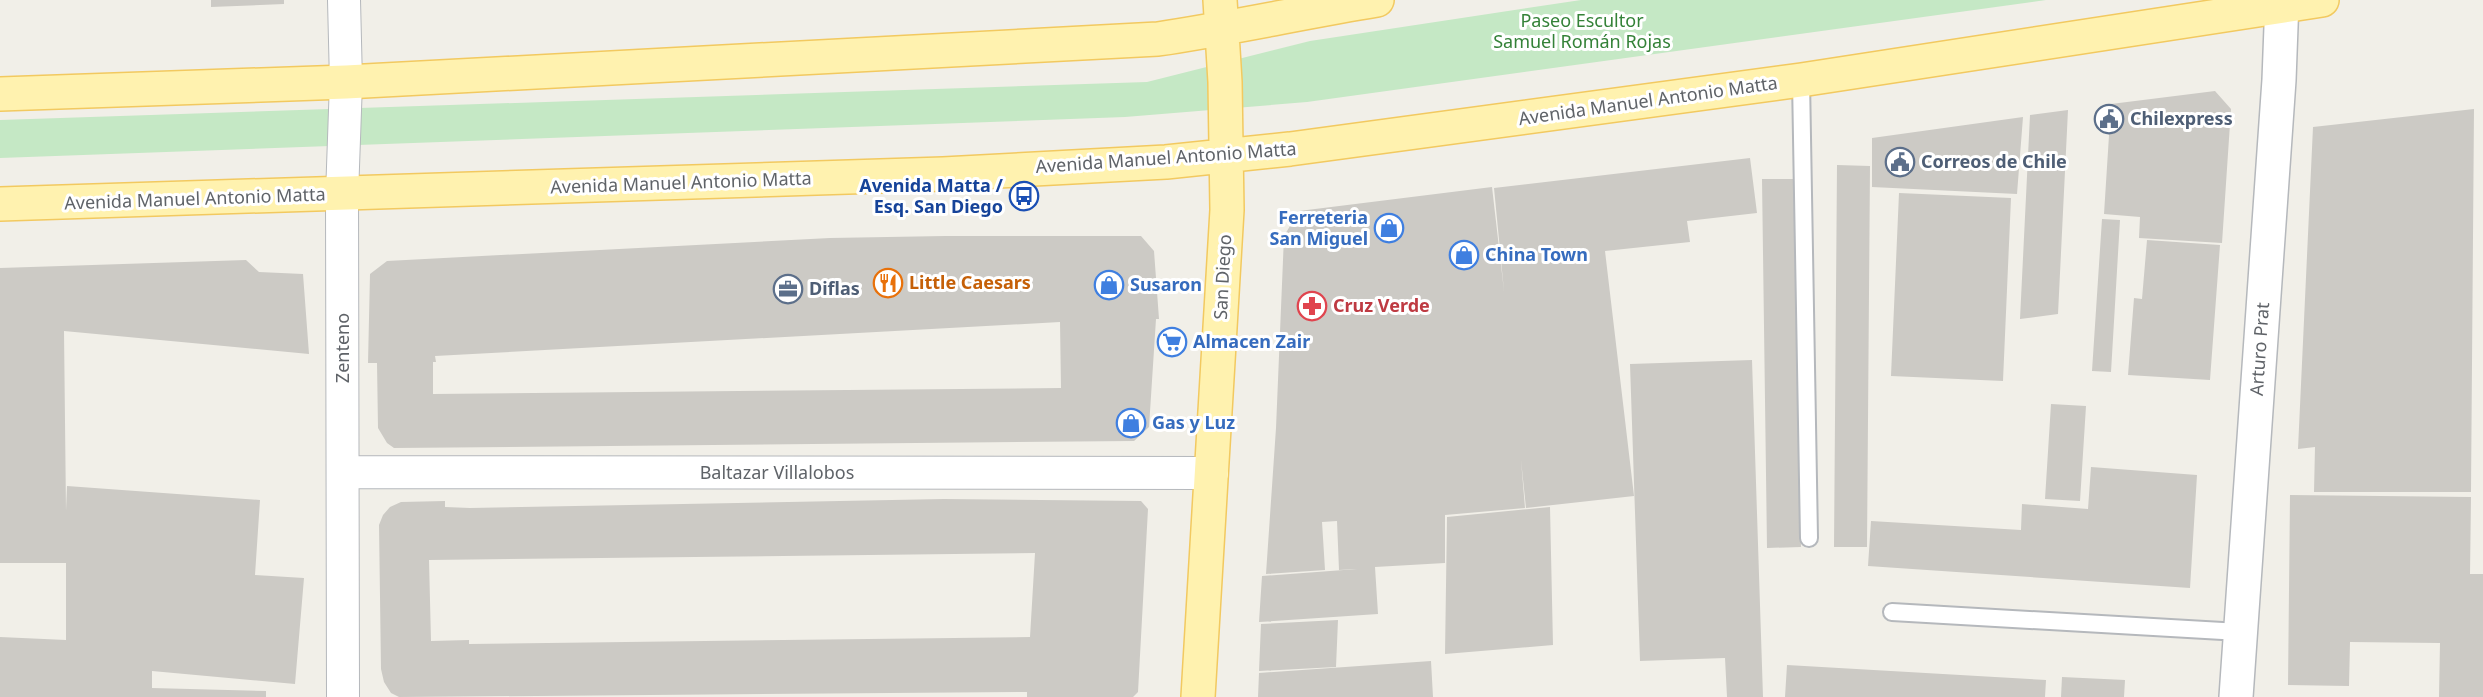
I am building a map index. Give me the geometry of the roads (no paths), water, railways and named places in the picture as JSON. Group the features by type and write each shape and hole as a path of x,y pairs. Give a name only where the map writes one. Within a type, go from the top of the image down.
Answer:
{"main road":[{"path":"0,94 346,82 1158,39 1220,15 1377,0"},
{"name":"Avenida Manuel Antonio Matta","path":"0,204 342,195 943,174 1166,162 1290,149 1801,80 2282,3 2322,0"},
{"name":"San Diego","path":"1198,697 1227,219 1227,156 1220,15"}],"street":[{"name":"Zenteno","path":"343,697 342,195 346,82 344,0"},
{"name":"Arturo Prat","path":"2236,697 2282,3"},
{"name":"Baltazar Villalobos","path":"343,472 1212,473"}],"lane":[{"path":"1801,80 1809,538"},
{"path":"1892,612 2240,632"}],"place":[{"name":"Chilexpress","path":"2109,119"},
{"name":"Correos de Chile","path":"1900,162"},
{"name":"Avenida Matta / Esq. San Diego","path":"1024,196"},
{"name":"Ferreteria San Miguel","path":"1389,228"},
{"name":"China Town","path":"1464,255"},
{"name":"Little Caesars","path":"888,283"},
{"name":"Susaron","path":"1109,285"},
{"name":"Diflas","path":"788,289"},
{"name":"Cruz Verde","path":"1312,306"},
{"name":"Almacen Zair","path":"1172,342"},
{"name":"Gas y Luz","path":"1131,423"}],"park label":[{"name":"Paseo Escultor Samuel Román Rojas","path":"1582,31"}]}
